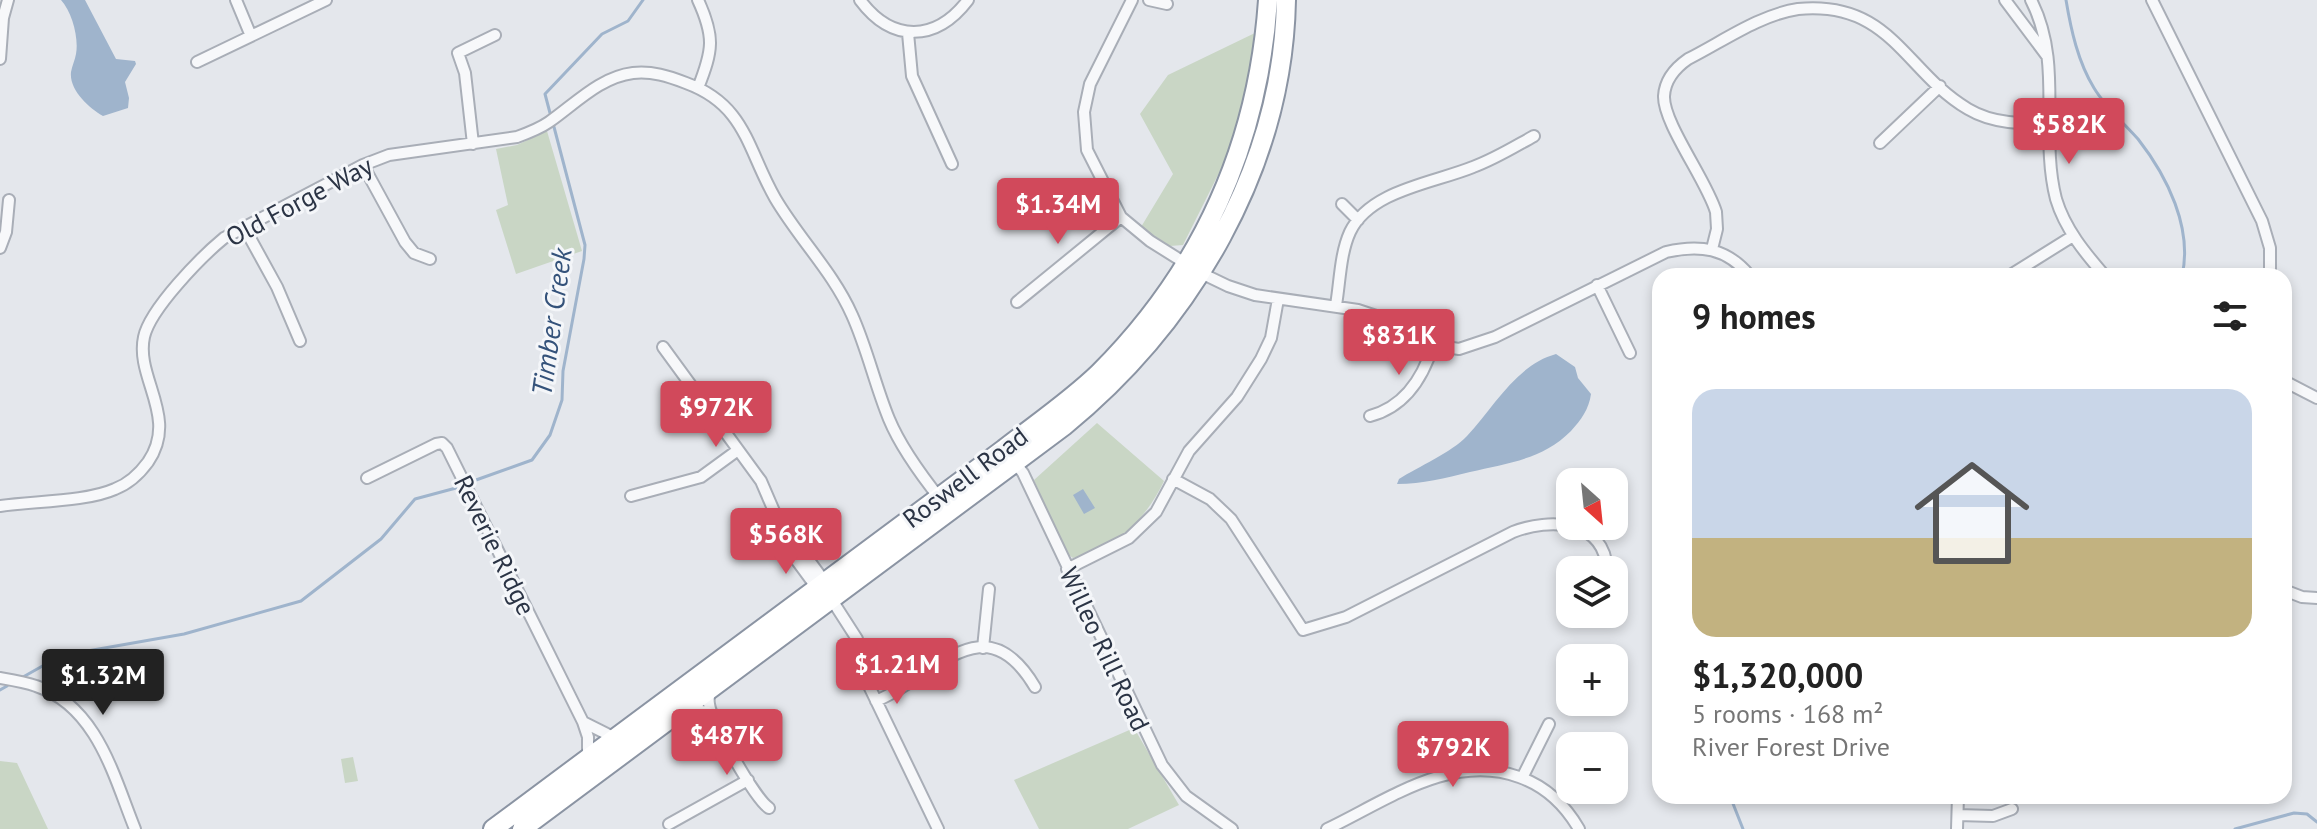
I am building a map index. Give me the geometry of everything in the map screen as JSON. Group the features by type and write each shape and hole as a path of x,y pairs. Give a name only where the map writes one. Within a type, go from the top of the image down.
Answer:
{"highway":[{"name":"Roswell Road","path":"525,823 588,758 827,592 1010,456 1074,418 1121,375 1166,324 1194,268 1248,123 1261,65 1268,0"},
{"name":"Roswell Road","path":"1194,268 1237,204 1260,145 1278,69 1286,0"},
{"name":"Roswell Road","path":"493,829 525,823 640,742 710,689 827,592"}],"street":[{"path":"0,59 3,18 8,0"},
{"path":"236,0 251,36"},
{"path":"197,62 326,0"},
{"path":"698,0 712,40 708,63 698,88"},
{"path":"860,0 874,18 908,33 928,30 947,21 968,0"},
{"path":"1132,0 1090,84 1084,112 1087,150 1121,217 1150,241 1242,292 1336,305 1372,314 1433,345 1459,349 1495,337 1666,252 1692,247 1712,249 1732,259 1742,268"},
{"path":"1149,0 1167,4"},
{"path":"2005,0 2047,56"},
{"path":"2031,0 2048,44 2056,196 2073,236 2099,268"},
{"path":"2152,0 2262,221 2270,248 2270,268"},
{"path":"1712,249 1717,221 1714,204 1665,105 1666,84 1678,66 1688,59 1773,16 1799,9 1828,8 1865,18 1888,32 1940,86 1967,108 2006,122 2051,123"},
{"path":"908,33 912,76 952,164"},
{"path":"473,144 465,73 458,53 495,35"},
{"name":"Old Forge Way","path":"0,506 109,491 127,483 140,471 154,450 159,434 156,401 143,353 143,339 148,325 207,252 224,238 363,165 389,155 517,137 536,130 597,86 624,75 656,73 698,88 725,105 739,121 775,198 835,283 852,314 890,422 911,459 944,504"},
{"path":"1880,143 1940,86"},
{"path":"1336,305 1350,233 1369,209 1391,196 1478,165 1534,136"},
{"path":"363,165 405,242 414,253 430,259"},
{"path":"0,248 6,232 9,200"},
{"path":"1342,204 1358,220"},
{"path":"1017,302 1121,217"},
{"path":"244,227 277,287 300,341"},
{"path":"2022,268 2073,236"},
{"path":"1597,285 1630,353"},
{"path":"1067,569 1120,544 1136,533 1156,512 1189,451 1237,397 1261,359 1271,338 1278,299"},
{"path":"1370,416 1392,407 1415,386 1433,345"},
{"path":"663,347 764,487 786,539 786,546 814,584 827,592 857,639 876,701 938,829"},
{"path":"2292,385 2317,398"},
{"name":"Reverie Ridge","path":"367,478 436,444 442,443 447,448 583,722 588,737 588,758"},
{"path":"631,496 701,477 738,450"},
{"name":"Willeo Rill Road","path":"1010,456 1023,473 1150,744 1170,778 1186,796 1232,829"},
{"path":"1173,479 1210,499 1231,519 1303,630 1346,617 1513,532 1535,525 1565,525 1592,535 1602,544 1606,556"},
{"path":"983,648 989,589"},
{"path":"2292,593 2317,598"},
{"path":"876,701 908,686 951,654 968,649 983,648 1012,658 1035,687"},
{"path":"0,678 41,688 79,715 100,743 135,829"},
{"path":"710,689 708,703 714,720 757,798 769,808"},
{"path":"640,742 670,729 695,712 707,714 714,720"},
{"path":"583,722 615,738"},
{"path":"1522,778 1549,724"},
{"path":"1327,829 1422,783 1452,772 1488,769 1535,783 1560,802 1579,829"},
{"path":"669,824 748,780"},
{"path":"1957,829 1958,804"},
{"path":"1958,815 1993,816 2012,809"}],"green space":[{"path":"1257,32 1231,149 1183,245 1170,246 1141,227 1173,174 1140,114 1168,75"},
{"path":"547,131 582,251 516,274 496,210 508,205 496,149 517,145"},
{"path":"1097,423 1164,481 1148,508 1128,530 1103,548 1073,558 1065,552 1034,480"},
{"path":"1134,728 1179,805 1128,829 1039,829 1014,780"},
{"path":"353,757 358,781 345,783 341,759"},
{"path":"0,761 17,763 48,829 0,829"}],"water":[{"path":"61,0 85,0 116,59 135,61 125,82 128,108 103,116 77,92 71,79 77,48 75,33"},
{"path":"1556,354 1575,367 1578,378 1591,394 1581,418 1560,441 1511,463 1434,480 1397,484 1399,479 1461,442 1517,377 1542,359"},
{"path":"1083,489 1095,508 1084,514 1073,495"}],"waterway":[{"name":"Timber Creek","path":"550,113 545,94 602,34 628,21 643,0"},
{"path":"2066,0 2076,46 2088,78 2104,102 2138,139 2168,186 2181,221 2183,268"},
{"name":"Timber Creek","path":"476,480 532,460 550,435 562,400 563,371 585,245 554,127"},
{"name":"Timber Creek","path":"59,656 184,634 301,601 381,539 415,499 456,488"},
{"name":"Timber Creek","path":"23,677 46,664"},
{"name":"Timber Creek","path":"0,690 7,686"},
{"path":"1733,804 1743,829"},
{"path":"2235,829 2294,813 2307,814 2317,822"}]}
